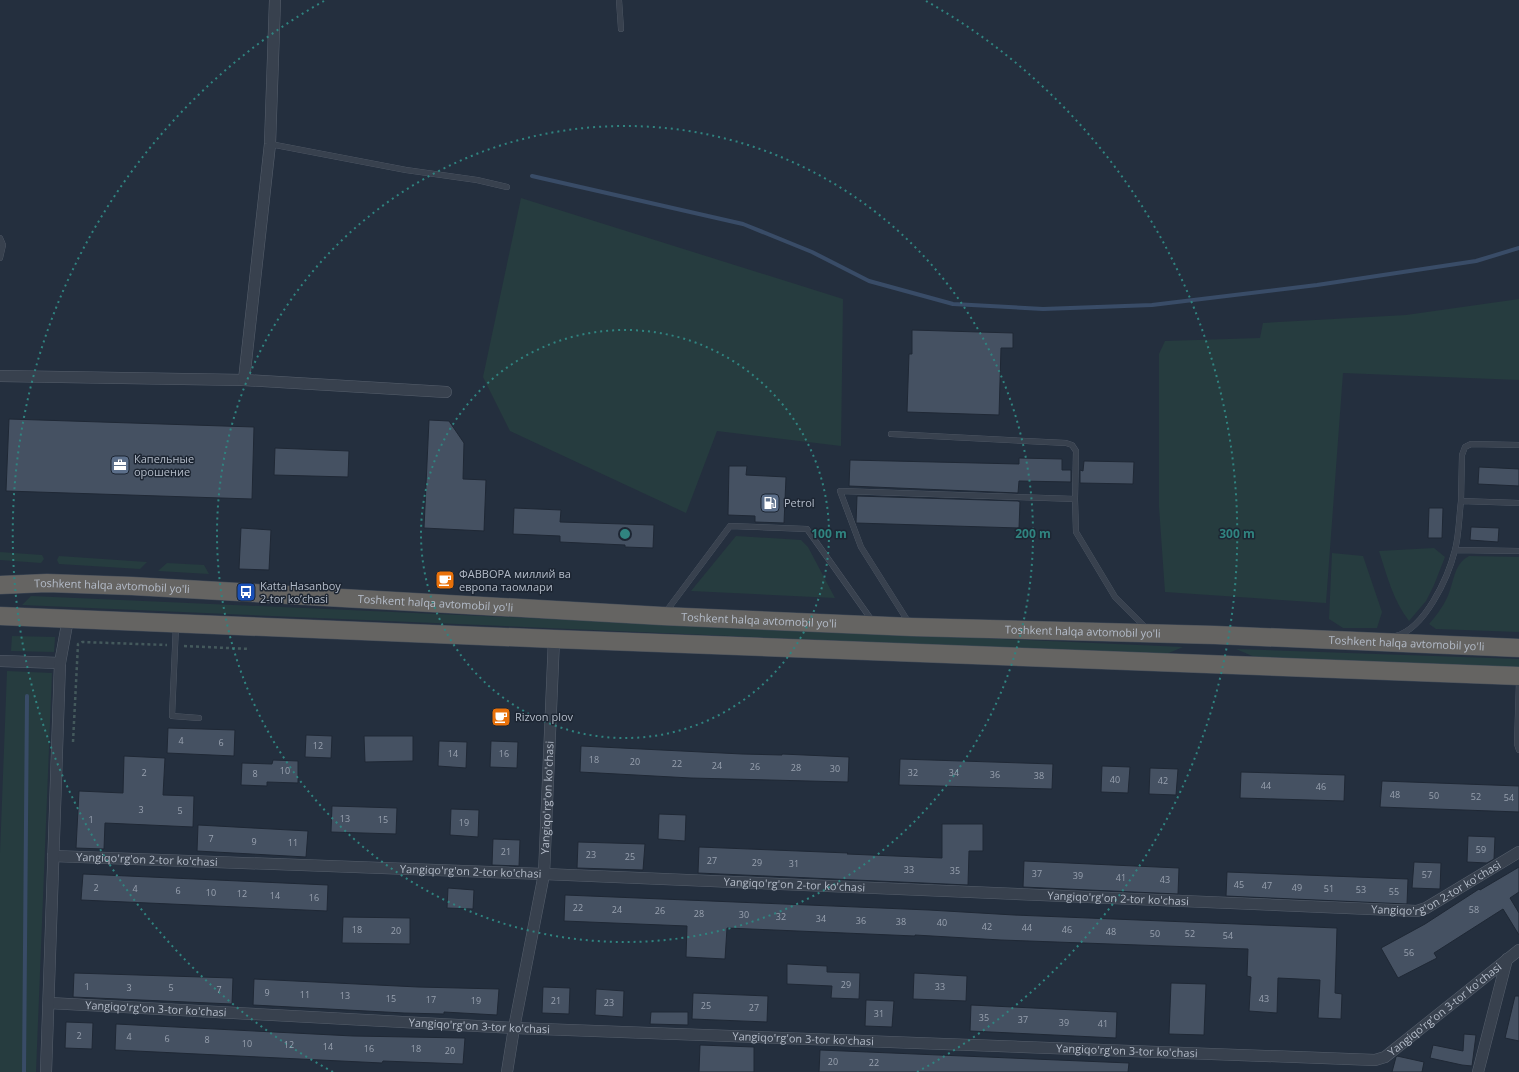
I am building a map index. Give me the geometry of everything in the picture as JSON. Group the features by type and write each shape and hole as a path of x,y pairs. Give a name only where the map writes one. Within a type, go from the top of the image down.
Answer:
{"highway":[{"name":"Toshkent halqa avtomobil yo'li","path":"0,585 47,583 132,586 662,616 912,627 1215,635 1519,648"},
{"path":"0,616 1519,676"},
{"path":"1214,664 1215,635"}],"street":[{"path":"244,380 270,144 275,0"},
{"path":"0,376 244,380 446,392"},
{"path":"46,1072 60,663 68,618"},
{"name":"Yangiqo'rg'on ko'chasi","path":"507,1072 514,1028 544,874 554,639"},
{"path":"0,661 60,663"},
{"name":"Yangiqo'rg'on 2-tor ko'chasi","path":"54,856 544,874 1417,911 1426,908 1519,852"},
{"name":"Yangiqo'rg'on 3-tor ko'chasi","path":"49,1003 514,1028 1375,1060 1385,1057 1519,950"},
{"path":"1478,1072 1507,960"}],"lane":[{"path":"618,0 621,29"},
{"path":"270,144 406,170 477,180 507,188"},
{"path":"0,238 3,245 0,258"},
{"path":"891,434 1066,443 1072,445 1076,451 1076,532 1115,598 1151,633"},
{"path":"1376,642 1400,635 1418,622 1438,596 1455,550 1461,502 1462,455 1465,447 1471,444 1519,446"},
{"path":"912,627 861,547 840,491 1076,499"},
{"path":"1461,502 1519,503"},
{"path":"662,616 730,526 807,529 875,625"},
{"path":"1455,550 1519,551"},
{"path":"176,623 172,716 199,718"},
{"path":"1519,682 1517,744 1519,750"}],"path":[{"path":"73,742 78,644 82,642 250,649"}],"green space":[{"path":"521,198 843,299 841,446 717,431 686,513 510,431 483,377"},
{"path":"1519,299 1519,380 1343,373 1326,603 1165,592 1159,507 1159,354 1165,341 1260,338 1263,323 1406,315"},
{"path":"736,536 801,540 808,547 835,598 691,591"},
{"path":"1434,548 1445,557 1426,601 1409,621 1403,613 1395,596 1379,551"},
{"path":"0,552 42,555 44,559 41,563 0,560"},
{"path":"1332,553 1363,556 1382,612 1377,628 1343,628 1329,619"},
{"path":"59,556 147,562 140,569 59,564 57,560"},
{"path":"1469,556 1519,557 1519,632 1436,629 1429,624 1439,612 1447,598 1457,569"},
{"path":"167,563 204,565 209,574 158,571"},
{"path":"31,596 1183,647 1164,655 22,605"},
{"path":"12,636 55,637 54,652 11,651"},
{"path":"1236,649 1519,659 1519,668 1264,661"},
{"path":"7,671 52,673 36,1072 0,1072 0,853"}],"building":[{"path":"912,330 1013,333 1013,348 1001,348 999,415 907,412 909,354 912,354"},
{"path":"9,419 254,427 252,499 6,491"},
{"path":"429,420 449,421 464,443 463,479 486,480 484,531 424,528"},
{"path":"275,448 349,451 348,477 274,475"},
{"path":"1019,458 1062,459 1062,470 1071,470 1071,482 1019,481 1018,493 849,486 850,460 1019,464"},
{"path":"1084,461 1134,462 1133,484 1080,483 1080,470 1083,471"},
{"path":"729,466 747,466 746,475 786,477 784,523 755,522 755,516 728,515"},
{"path":"1479,467 1519,469 1519,486 1478,484"},
{"path":"857,496 1018,501 1020,502 1019,528 856,523"},
{"path":"514,508 561,510 560,522 654,525 653,548 560,542 560,536 513,534"},
{"path":"1429,508 1443,508 1442,538 1428,538"},
{"path":"1471,527 1499,528 1498,542 1470,540"},
{"path":"241,528 271,530 269,570 239,569"},
{"path":"168,728 235,730 234,756 167,753"},
{"path":"306,735 332,736 331,758 305,757"},
{"path":"364,736 413,736 413,761 365,762"},
{"path":"439,741 467,742 466,768 438,766"},
{"path":"491,741 518,742 517,768 490,767"},
{"path":"581,746 742,754 849,757 848,782 691,778 580,772"},
{"path":"124,756 165,758 163,795 194,796 193,827 105,823 104,849 76,848 79,791 123,793"},
{"path":"900,759 1053,764 1052,789 899,785"},
{"path":"273,760 298,761 298,783 267,782 267,786 241,785 242,763 272,764"},
{"path":"1102,766 1130,767 1128,793 1101,792"},
{"path":"1150,768 1178,769 1176,795 1149,794"},
{"path":"1241,772 1345,775 1344,801 1240,798"},
{"path":"1382,781 1519,786 1519,812 1380,807"},
{"path":"332,806 397,808 396,834 331,832"},
{"path":"451,809 479,810 478,837 450,835"},
{"path":"659,814 686,815 685,841 658,839"},
{"path":"942,824 983,824 983,851 969,851 968,885 698,873 699,847 942,858"},
{"path":"198,825 308,831 306,857 197,851"},
{"path":"1468,836 1495,837 1494,859 1487,863 1467,862"},
{"path":"493,839 520,840 519,866 492,865"},
{"path":"578,842 645,844 643,870 577,868"},
{"path":"1024,861 1179,868 1178,894 1023,887"},
{"path":"1414,862 1441,863 1440,889 1412,888"},
{"path":"1519,867 1519,892 1510,898 1519,913 1519,935 1503,909 1434,953 1437,958 1398,978 1381,948 1425,924 1479,889 1480,890"},
{"path":"1227,872 1408,879 1407,904 1226,896"},
{"path":"83,874 328,885 327,911 81,900"},
{"path":"448,888 474,890 473,909 447,908"},
{"path":"565,895 1337,928 1335,993 1342,994 1341,1019 1318,1018 1320,980 1278,978 1277,1013 1249,1011 1251,977 1247,976 1248,949 727,928 725,959 686,957 687,926 564,921"},
{"path":"343,917 410,918 410,944 342,943"},
{"path":"787,964 827,966 827,972 860,973 859,999 831,998 832,986 787,984"},
{"path":"74,973 233,978 232,1004 73,997"},
{"path":"914,973 967,976 966,1001 913,999"},
{"path":"254,979 418,987 499,989 497,1015 444,1012 444,1014 404,1013 253,1005"},
{"path":"1171,983 1206,984 1204,1035 1169,1034"},
{"path":"543,987 570,988 569,1014 542,1013"},
{"path":"596,989 624,991 623,1017 595,1015"},
{"path":"693,993 768,996 767,1022 692,1019"},
{"path":"1515,996 1519,996 1519,1041 1505,1038"},
{"path":"866,1000 894,1001 892,1027 865,1026"},
{"path":"971,1005 1117,1012 1116,1038 970,1031"},
{"path":"651,1012 688,1012 688,1025 650,1024"},
{"path":"66,1022 93,1023 92,1049 65,1048"},
{"path":"116,1024 353,1036 465,1038 463,1064 383,1061 382,1063 115,1050"},
{"path":"1464,1034 1476,1035 1472,1066 1430,1058 1433,1045 1463,1051"},
{"path":"700,1045 754,1047 754,1072 699,1072"},
{"path":"820,1050 1129,1063 1128,1072 819,1072"},
{"path":"1397,1056 1424,1062 1422,1072 1392,1072"}],"waterway":[{"path":"532,176 743,224 812,252 869,281 953,304 1043,309 1152,305 1317,285 1476,261 1519,248"},
{"path":"24,1072 27,696"}],"place":[{"name":"Капельные орошение","path":"120,465"},
{"name":"Petrol","path":"770,503"},
{"name":"ФАВВОРА миллий ва европа таомлари","path":"445,580"},
{"name":"Katta Hasanboy 2-tor ko’chasi","path":"246,592"},
{"name":"Rizvon plov","path":"501,717"}]}
